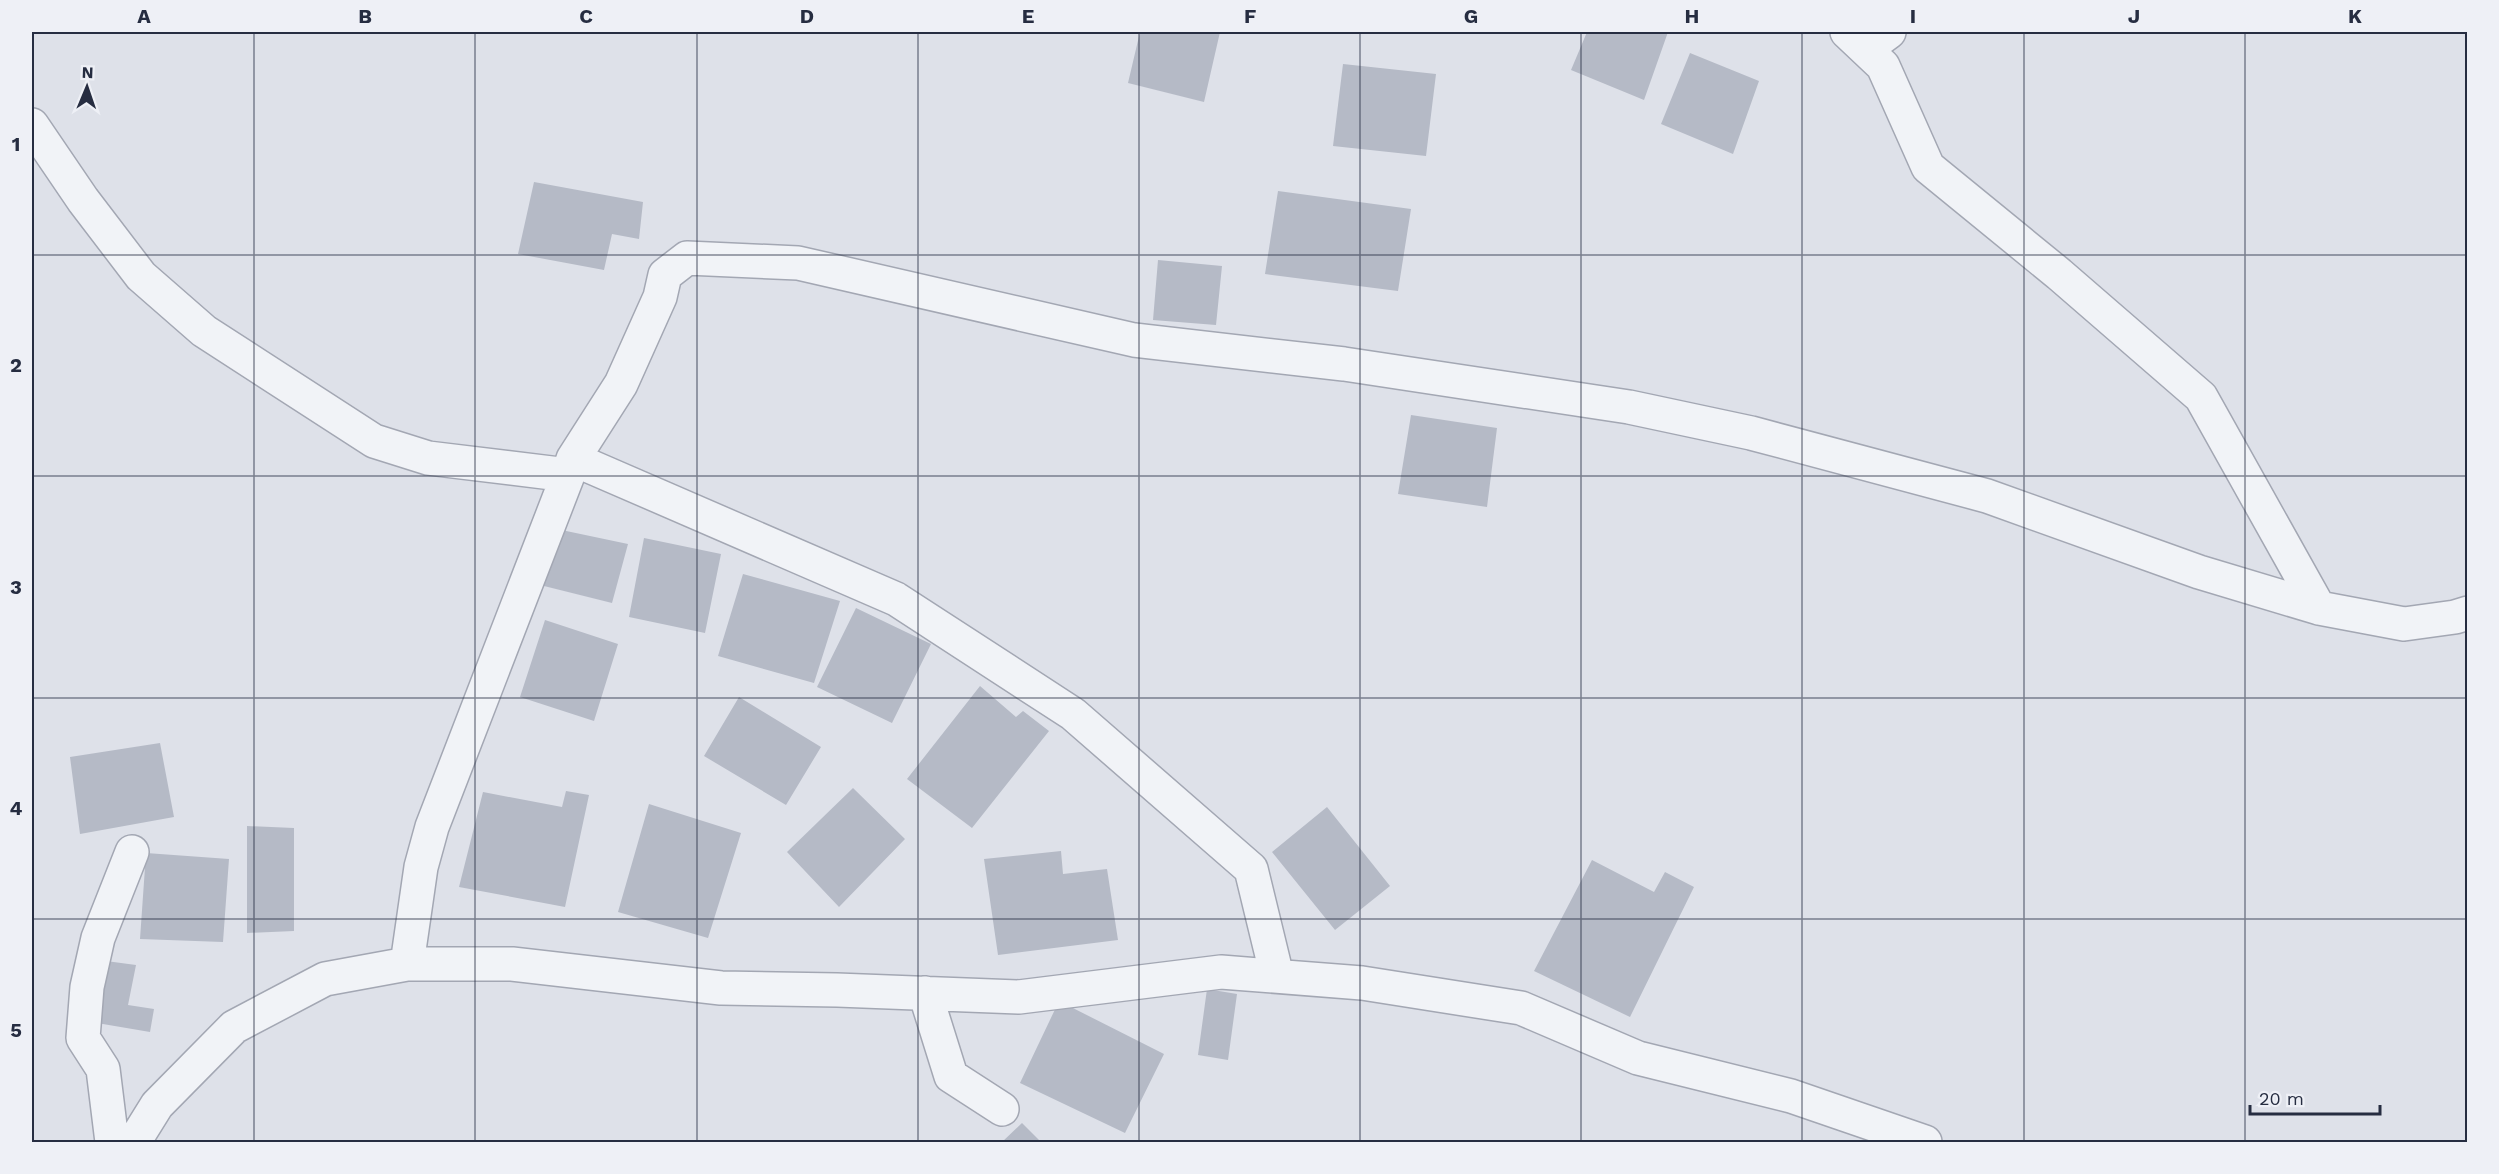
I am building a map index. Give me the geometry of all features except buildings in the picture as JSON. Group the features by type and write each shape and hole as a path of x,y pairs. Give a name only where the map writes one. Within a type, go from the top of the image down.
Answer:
{"street":[{"path":"1867,37 1883,66 1928,166 2059,274 2201,397 2319,608"},
{"path":"32,125 83,200 141,276 204,330 374,441 428,458 570,467 896,598 1073,714 1251,869 1277,976"},
{"path":"407,964 421,867 432,827 570,467 621,384 660,297 666,275 687,258 798,263 1134,340 1344,364 1629,407 1751,433 1987,496 2199,572 2319,608 2404,624 2428,622 2468,613"},
{"path":"112,1143 103,1069 83,1038 87,987 98,938 132,852"},
{"path":"134,1143 157,1105 234,1027 325,979 407,964 512,964 721,988 1019,997 1221,972 1362,983 1521,1008 1638,1058 1791,1096 1925,1143"},
{"path":"925,993 951,1076 1002,1109"}]}
